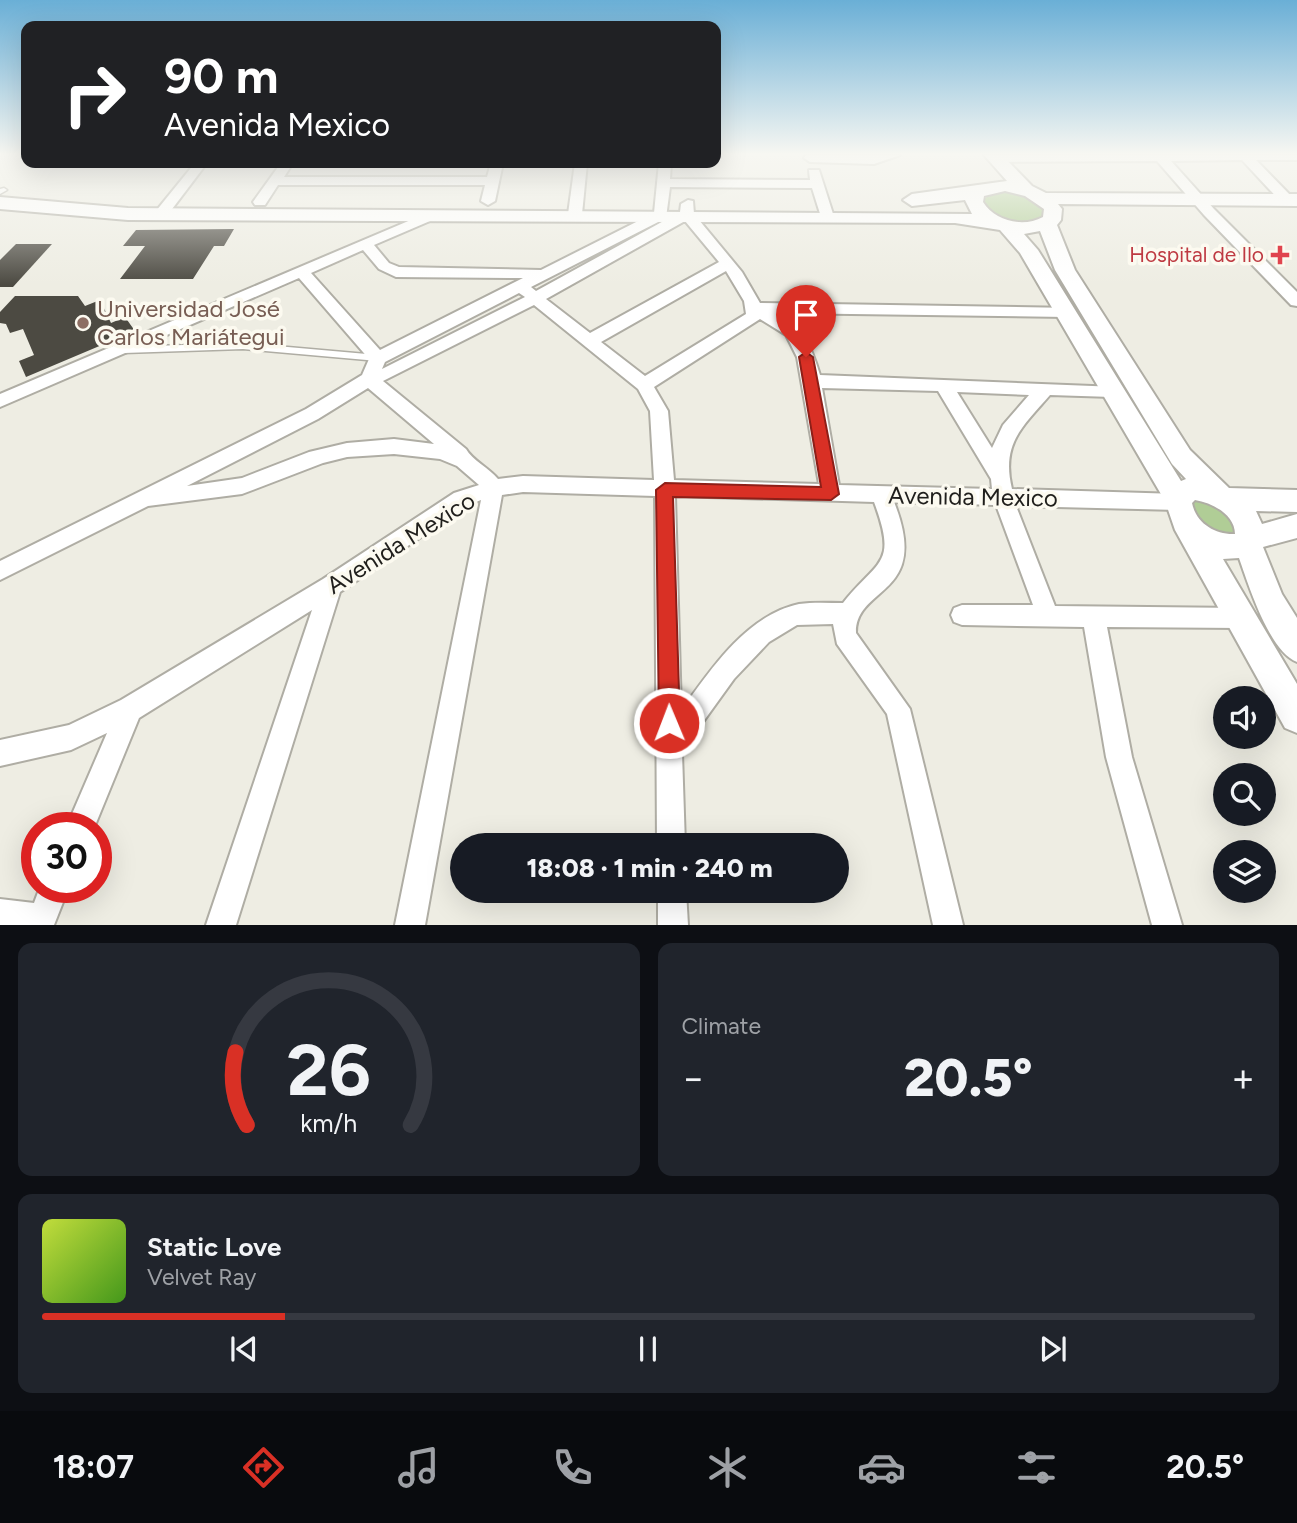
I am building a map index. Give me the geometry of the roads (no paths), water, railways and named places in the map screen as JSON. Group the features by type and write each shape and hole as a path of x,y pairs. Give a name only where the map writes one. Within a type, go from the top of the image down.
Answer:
{"main road":[{"path":"979,198 976,208 1002,224 1029,228 1049,222 1053,209 1043,198"}],"street":[{"path":"24,198 85,212 260,202 488,201 576,208"},
{"path":"166,209 174,198"},
{"path":"260,202 263,198"},
{"path":"576,208 577,198"},
{"path":"662,209 663,198"},
{"path":"797,198 1002,224 1028,250 1181,509 1297,716"},
{"path":"166,209 432,215 576,208 688,209 822,201 943,198"},
{"path":"1046,198 1204,207"},
{"path":"1196,198 1297,301"},
{"path":"1295,206 1089,212 1049,222 1065,270 1181,457 1242,515 1247,541 1270,601 1297,647"},
{"path":"369,379 378,358 528,292 545,274 662,209"},
{"path":"688,209 755,310 780,320 789,328 806,357 831,494"},
{"path":"0,572 312,414 369,379 391,372 528,292 688,209"},
{"path":"0,401 432,215"},
{"path":"365,244 384,266 396,272 545,274"},
{"path":"589,341 727,264"},
{"path":"301,271 378,358"},
{"path":"528,292 644,386 659,411 665,490 671,833"},
{"path":"755,310 1066,312"},
{"path":"644,386 753,317 755,310"},
{"path":"369,379 486,475 493,488 410,925"},
{"path":"810,381 944,388 1112,391"},
{"path":"944,388 1001,487 1048,616"},
{"path":"1001,487 1002,442 1045,389"},
{"path":"147,498 240,486 281,474 326,455 378,446 415,448 469,461"},
{"name":"Avenida Mexico","path":"0,753 71,737 130,709 331,586 461,499 493,488 523,484 881,495 1001,487 1181,509"},
{"path":"1181,509 1189,489 1222,497 1297,501"},
{"path":"881,495 892,525 895,554 882,580 846,613 842,623 845,636 898,709 948,925"},
{"path":"1181,509 1208,542 1221,546 1240,547 1247,541 1297,526"},
{"path":"221,925 331,586"},
{"path":"670,750 715,683 775,624 796,615 846,613"},
{"path":"962,615 1241,618"},
{"path":"1094,616 1119,757 1167,925"},
{"path":"87,812 130,709"},
{"path":"0,914 41,921 48,903"},
{"path":"672,903 673,925"}],"lane":[{"path":"123,350 243,346 378,358"}],"place":[{"name":"Hospital de Ilo","path":"1280,255"},
{"name":"Universidad José Carlos Mariátegui","path":"83,323"}]}
